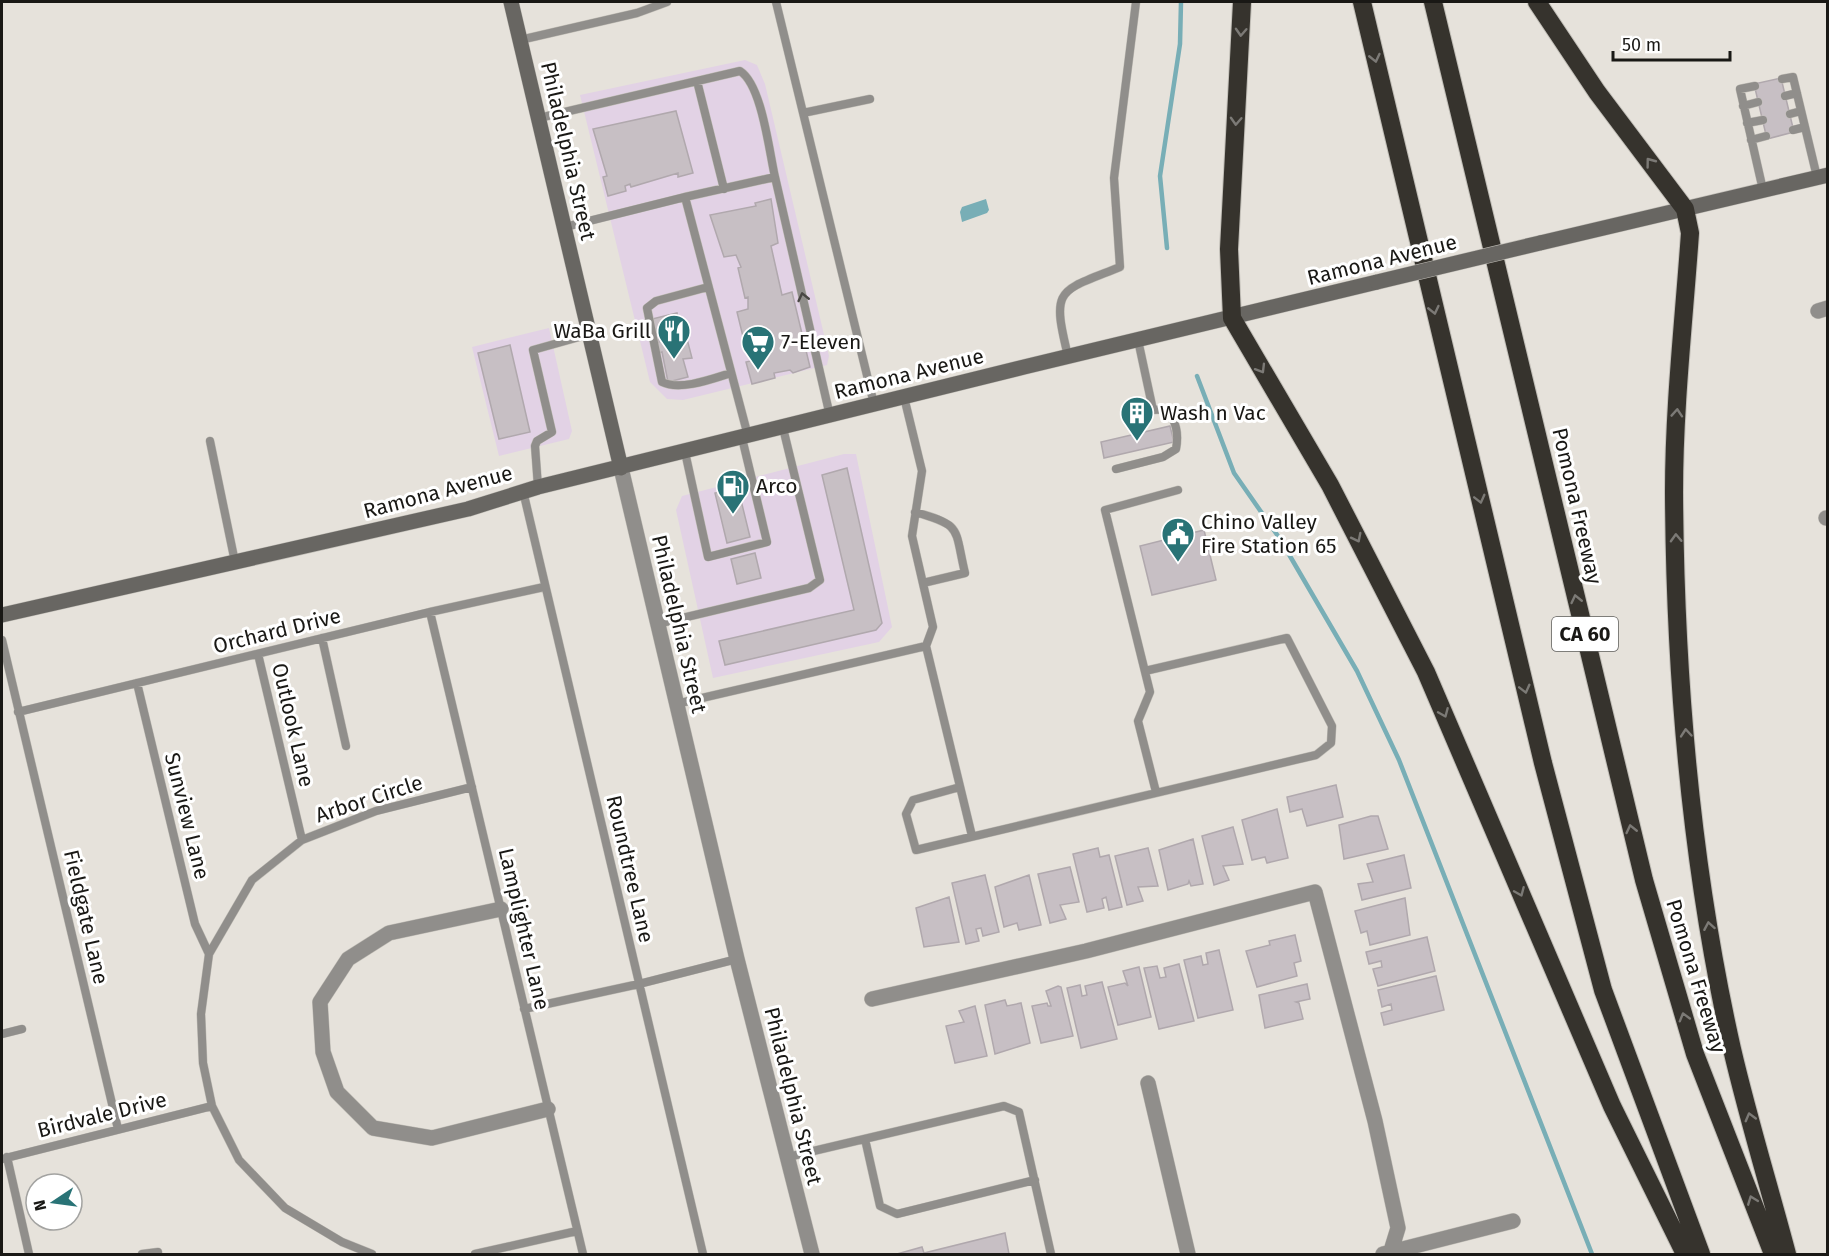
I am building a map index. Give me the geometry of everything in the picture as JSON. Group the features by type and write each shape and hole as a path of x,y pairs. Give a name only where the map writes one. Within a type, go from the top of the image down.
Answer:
{"highway":[{"path":"1242,2 1229,249 1232,318 1330,485 1426,672 1612,1106 1685,1254"},
{"path":"1362,2 1543,763 1603,990 1701,1254"},
{"name":"Pomona Freeway","path":"1433,2 1644,880 1695,1054 1773,1254"},
{"path":"1537,2 1597,92 1685,209 1690,233 1675,439 1674,493 1681,672 1692,798 1708,920 1732,1049 1787,1254"}],"main road":[{"name":"Philadelphia Street","path":"511,2 621,468"},
{"name":"Ramona Avenue","path":"2,615 468,509 538,487 745,438 1068,356 1822,176"}],"street":[{"name":"Philadelphia Street","path":"621,468 737,959 812,1254"},
{"path":"872,999 1086,951 1315,892 1375,1120 1398,1228 1387,1254"},
{"path":"501,909 389,933 348,959 320,1002 322,1052 337,1092 374,1128 432,1138 548,1109"},
{"path":"1148,1083 1188,1254"},
{"path":"1387,1254 1513,1221"}],"lane":[{"path":"520,40 637,13 667,2"},
{"path":"776,2 874,404"},
{"path":"1068,356 1059,319 1058,307 1062,297 1071,288 1120,267 1114,178 1136,2"},
{"path":"539,117 740,71 749,77 775,177 830,416"},
{"path":"1782,79 1793,77 1805,127 1822,176"},
{"path":"698,81 724,189"},
{"path":"1755,86 1740,89 1763,190"},
{"path":"1785,96 1797,93"},
{"path":"803,114 870,99"},
{"path":"1743,106 1758,102"},
{"path":"1790,114 1802,111"},
{"path":"1747,123 1762,120"},
{"path":"1793,130 1805,127"},
{"path":"1751,140 1766,136"},
{"path":"565,227 775,177"},
{"path":"685,197 731,374 766,542 708,557 685,452"},
{"path":"708,287 656,301 646,308 662,382 670,387 698,384 731,374"},
{"path":"538,487 535,446 537,441 552,432 533,350 590,334"},
{"path":"1116,469 1163,457 1176,448 1179,437 1175,421 1167,409 1153,410 1138,340"},
{"path":"904,397 922,471 912,536 933,627 926,646 972,836"},
{"path":"657,624 809,588 819,580 783,428"},
{"path":"210,441 235,562"},
{"path":"1156,792 1137,721 1150,692 1105,510 1178,490"},
{"name":"Roundtree Lane","path":"523,491 704,1254"},
{"path":"915,512 947,522 954,528 965,573 923,583"},
{"name":"Orchard Drive","path":"18,712 430,612 544,587"},
{"name":"Lamplighter Lane","path":"430,612 583,1254"},
{"path":"322,638 346,746"},
{"path":"960,786 913,800 906,814 916,849 1316,755 1332,743 1332,726 1287,638 1145,671"},
{"name":"Fieldgate Lane","path":"2,640 118,1129"},
{"path":"676,704 926,646"},
{"name":"Outlook Lane","path":"258,654 302,840"},
{"name":"Sunview Lane","path":"137,683 195,924 209,954"},
{"name":"Arbor Circle","path":"372,1254 342,1242 285,1208 239,1160 212,1106 203,1063 201,1014 209,954 252,879 302,840 376,811 472,787"},
{"path":"524,1009 639,984 737,959"},
{"path":"2,1034 22,1029"},
{"name":"Birdvale Drive","path":"4,1158 212,1106"},
{"path":"788,1157 1004,1106 1019,1112 1051,1254"},
{"path":"865,1139 880,1206 897,1214 1035,1180"},
{"path":"4,1158 29,1254"},
{"path":"475,1254 577,1231"},
{"path":"142,1254 158,1252 158,1254"}],"shaded area":[{"path":"745,60 757,65 765,84 829,356 827,365 683,400 667,399 650,382 580,95"},
{"path":"549,328 572,431 569,439 499,456 472,347"},
{"path":"844,454 856,454 892,627 879,642 713,678 676,510 682,496"}],"water":[{"path":"986,199 989,210 987,213 962,222 960,212 962,207"}],"building":[{"path":"1781,78 1794,132 1767,139 1754,84"},
{"path":"676,111 693,173 678,177 678,173 631,187 630,184 625,186 626,191 608,196 603,177 607,176 593,129"},
{"path":"771,199 778,243 771,246 782,295 792,292 810,367 793,373 790,370 774,373 775,378 752,384 746,362 755,360 752,348 746,349 737,312 748,309 748,297 745,298 738,268 741,267 736,255 724,257 710,215 756,206 755,203"},
{"path":"677,313 681,333 685,331 692,358 683,359 688,377 668,382 662,352 658,353 656,344 659,342 659,334 655,334 652,319"},
{"path":"510,345 530,432 499,439 478,353"},
{"name":"Wash n Vac","path":"1170,426 1174,442 1104,458 1101,442"},
{"path":"847,468 882,623 876,630 725,665 719,641 854,610 822,475"},
{"name":"Arco","path":"738,488 750,537 727,543 715,493"},
{"name":"Chino Valley Fire Station 65","path":"1204,530 1216,580 1152,595 1140,546"},
{"name":"Arco","path":"755,553 761,578 737,584 731,559"},
{"path":"1336,785 1343,817 1307,826 1302,809 1290,812 1287,797"},
{"path":"1277,809 1288,858 1267,863 1265,857 1252,860 1242,820"},
{"path":"1378,816 1388,849 1344,859 1339,825"},
{"path":"1233,827 1243,864 1223,866 1229,880 1214,885 1202,836"},
{"path":"1193,839 1203,884 1191,886 1189,881 1188,884 1168,890 1159,850"},
{"path":"1098,848 1100,857 1109,855 1122,907 1109,910 1106,897 1102,899 1104,908 1087,912 1073,854"},
{"path":"1148,848 1158,886 1138,887 1143,901 1127,905 1115,856"},
{"path":"1404,855 1411,888 1362,900 1358,884 1373,882 1367,864"},
{"path":"1070,867 1079,902 1060,905 1066,919 1050,923 1038,874"},
{"path":"985,875 999,932 983,936 981,928 976,929 979,941 966,944 952,883"},
{"path":"1029,875 1041,925 1019,930 1017,923 1004,927 995,887"},
{"path":"949,897 959,942 924,947 916,908"},
{"path":"1405,898 1410,935 1370,945 1367,931 1361,933 1355,911"},
{"path":"1295,935 1301,961 1294,963 1297,976 1257,987 1246,951 1270,945 1269,941"},
{"path":"1427,937 1435,971 1378,986 1373,969 1382,967 1381,961 1369,964 1366,952"},
{"path":"1219,950 1233,1010 1198,1018 1184,960 1201,956 1203,965 1208,964 1206,953"},
{"path":"1179,964 1194,1021 1159,1029 1144,968 1157,966 1160,978 1166,977 1164,968"},
{"path":"1139,967 1151,1017 1118,1025 1108,987 1125,983 1128,986 1123,971"},
{"path":"1436,976 1444,1010 1384,1025 1381,1013 1392,1010 1391,1004 1382,1007 1378,990"},
{"path":"1102,982 1117,1039 1081,1048 1067,988 1080,985 1082,996 1087,995 1085,986"},
{"path":"1307,984 1310,999 1296,1002 1299,1003 1303,1019 1265,1028 1259,995"},
{"path":"1061,987 1073,1036 1041,1043 1032,1006 1047,1003 1051,1006 1046,991"},
{"path":"1005,1000 1007,1006 1021,1003 1030,1043 995,1054 985,1005"},
{"path":"975,1006 987,1056 955,1063 946,1026 964,1022 959,1011"},
{"path":"1005,1233 1009,1254 897,1254 922,1247 924,1253"}],"waterway":[{"path":"1167,248 1160,176 1180,44 1181,2"},
{"path":"1197,376 1234,473 1280,539 1357,671 1399,760 1592,1254"}],"place":[{"name":"WaBa Grill","path":"674,360"},
{"name":"7-Eleven","path":"758,371"},
{"name":"Wash n Vac","path":"1137,442"},
{"name":"Arco","path":"733,515"},
{"name":"Chino Valley Fire Station 65","path":"1178,563"}]}
